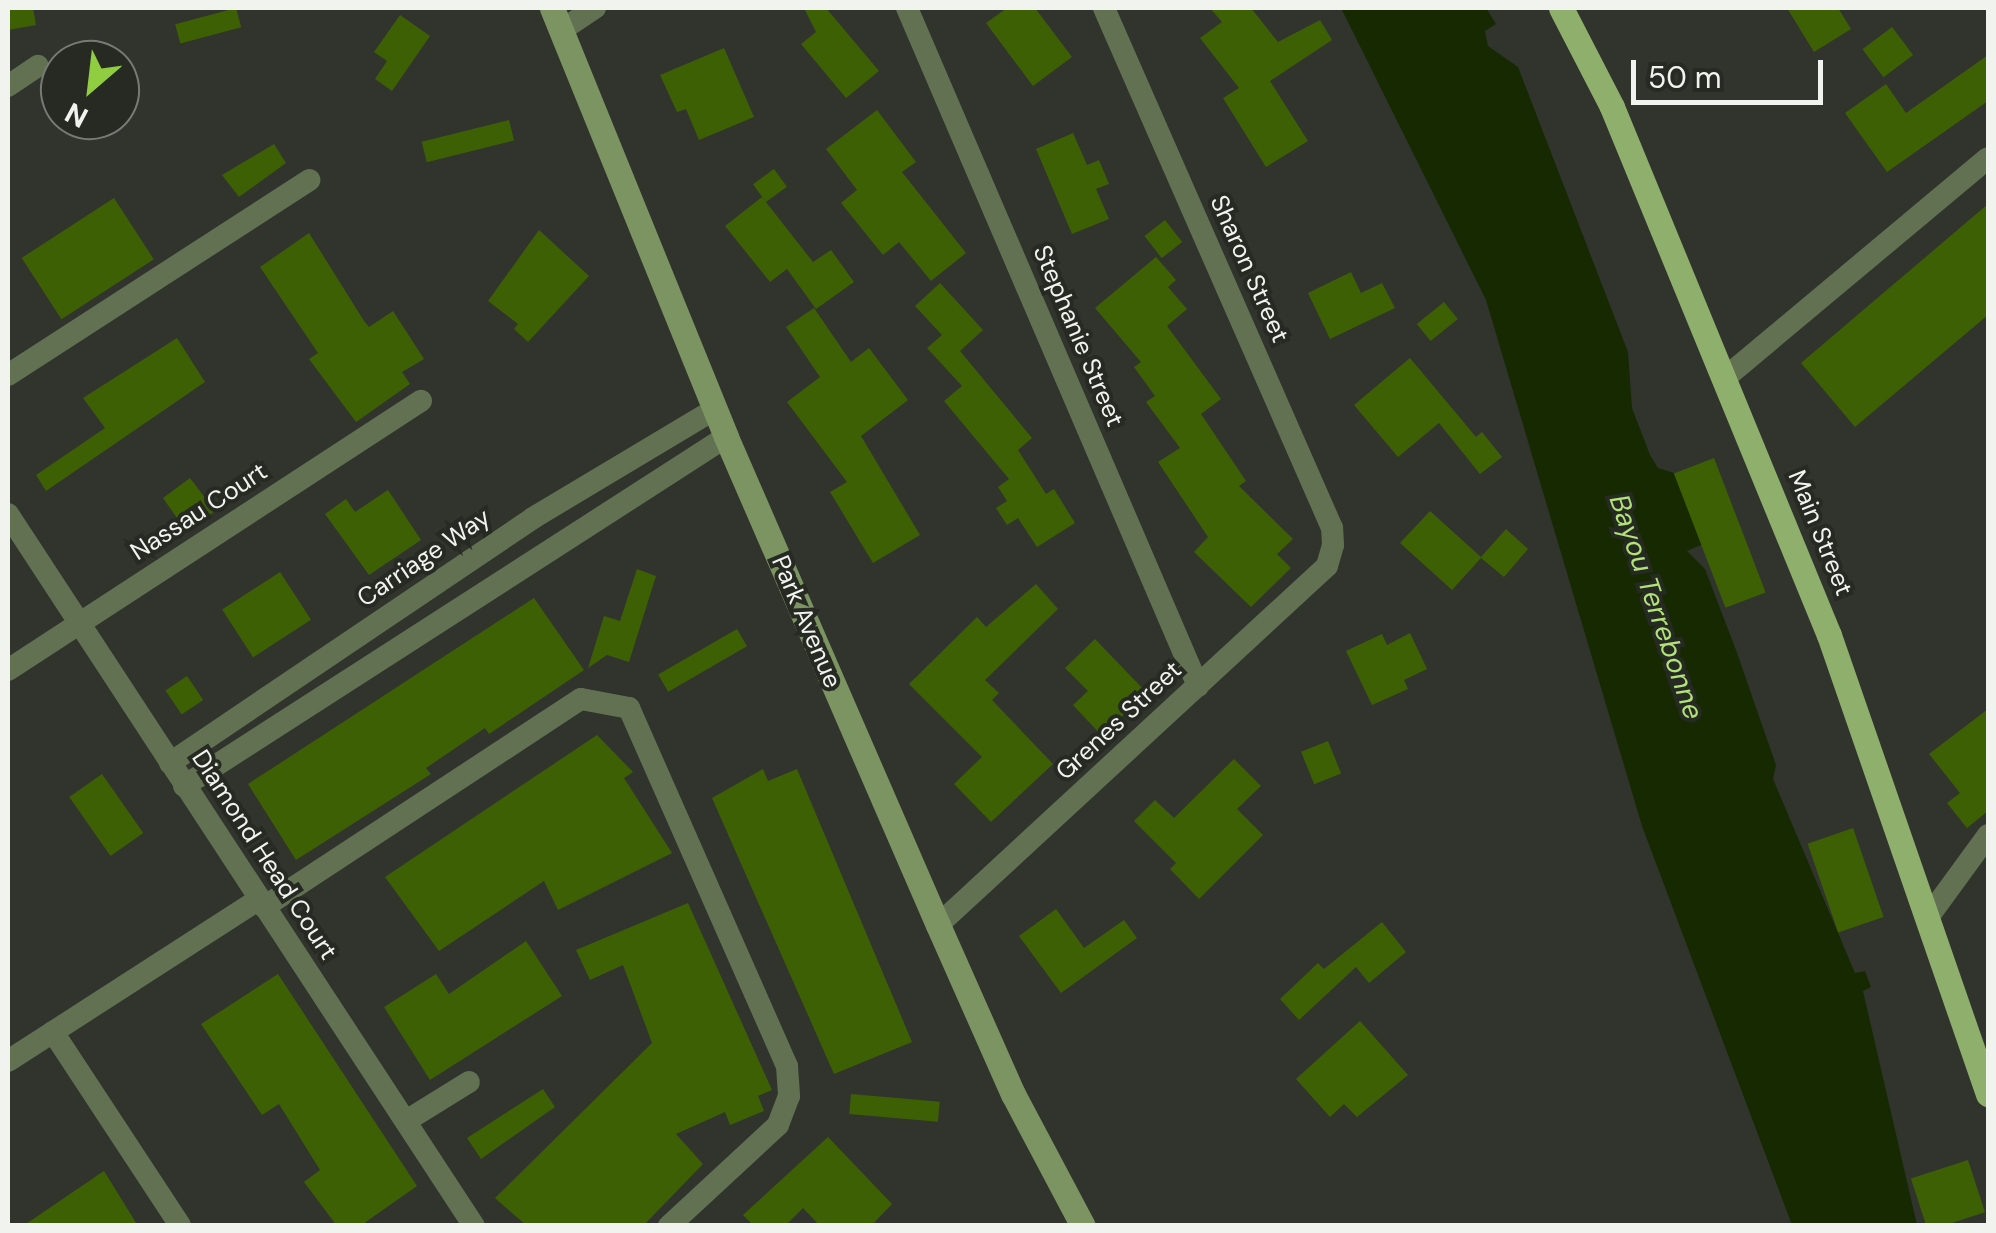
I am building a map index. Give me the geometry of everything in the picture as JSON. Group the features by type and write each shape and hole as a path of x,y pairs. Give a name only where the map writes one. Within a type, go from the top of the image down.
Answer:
{"main road":[{"name":"Main Street","path":"1562,8 1612,107 1829,635 1988,1094"},
{"name":"Park Avenue","path":"557,18 726,437 938,925 1014,1094 1083,1226"}],"street":[{"path":"557,18 594,8"},
{"name":"Stephanie Street","path":"906,8 1198,686"},
{"name":"Sharon Street","path":"1104,8 1332,528 1330,554"},
{"path":"8,86 38,66"},
{"path":"1726,377 1988,158"},
{"path":"8,375 310,180"},
{"name":"Nassau Court","path":"8,670 421,401"},
{"name":"Carriage Way","path":"170,763 533,518 715,408"},
{"path":"184,786 726,437"},
{"name":"Diamond Head Court","path":"8,514 474,1226"},
{"name":"Grenes Street","path":"938,925 1327,566 1330,554"},
{"path":"8,1061 581,700 614,702 636,718 787,1066 789,1096 778,1126 669,1226"},
{"path":"1929,916 1988,835"},
{"path":"53,1032 180,1225"},
{"path":"406,1122 469,1082"}],"water":[{"name":"Bayou Terrebonne","path":"1341,8 1486,8 1496,24 1485,31 1488,46 1518,67 1628,352 1632,408 1650,455 1658,468 1677,474 1703,544 1687,551 1705,569 1736,650 1776,765 1773,779 1855,973 1865,971 1871,987 1863,991 1917,1225 1792,1225 1642,826 1486,300"}],"building":[{"path":"8,8 33,8 36,25 8,30"},
{"path":"236,8 241,27 180,44 175,24"},
{"path":"804,8 826,8 879,71 846,98 801,44 816,32"},
{"path":"1007,8 1035,8 1072,57 1033,86 986,23"},
{"path":"1210,8 1251,8 1278,42 1320,20 1332,40 1270,81 1308,141 1266,167 1223,98 1239,88 1200,38 1222,22"},
{"path":"1787,8 1838,8 1851,29 1814,52"},
{"path":"400,15 430,36 392,91 375,79 387,61 374,52"},
{"path":"1892,27 1913,55 1884,77 1862,49"},
{"path":"724,48 754,117 699,140 686,109 677,112 660,75"},
{"path":"1988,55 1988,101 1887,172 1845,113 1886,84 1906,113"},
{"path":"877,110 916,162 902,172 966,253 931,281 899,242 883,255 841,203 857,190 826,149"},
{"path":"509,120 514,140 427,162 422,142"},
{"path":"1073,133 1087,165 1099,160 1109,184 1096,189 1109,219 1072,234 1036,149"},
{"path":"274,144 286,163 239,197 222,175"},
{"path":"774,169 787,187 766,202 753,184"},
{"path":"762,197 813,262 831,250 854,282 816,309 787,269 770,282 725,226"},
{"path":"114,198 154,259 62,319 22,258"},
{"path":"1988,204 1988,315 1855,427 1801,363"},
{"path":"1165,220 1182,242 1162,258 1145,236"},
{"path":"539,230 589,276 528,342 514,329 518,324 488,301"},
{"path":"309,233 369,327 393,311 424,359 402,372 410,384 356,422 309,359 318,353 260,267"},
{"path":"1156,257 1176,280 1168,287 1187,309 1167,326 1221,399 1201,414 1246,481 1239,486 1293,539 1277,554 1291,568 1251,607 1194,552 1208,537 1158,462 1180,448 1146,402 1155,396 1134,367 1141,362 1095,308"},
{"path":"1351,272 1361,293 1382,283 1395,308 1330,339 1308,293"},
{"path":"940,283 983,330 960,351 1032,438 1018,450 1046,494 1054,489 1075,523 1037,547 1018,518 1007,525 996,508 1007,501 998,487 1009,479 944,401 962,386 927,348 942,335 915,306"},
{"path":"1444,302 1458,319 1431,341 1417,324"},
{"path":"814,308 851,362 869,348 908,400 861,436 920,535 873,563 830,492 847,482 787,402 820,377 786,327"},
{"path":"177,338 205,382 46,491 36,475 105,428 83,398"},
{"path":"1410,358 1476,437 1482,432 1502,457 1480,474 1439,423 1398,457 1354,405"},
{"path":"1714,458 1766,592 1725,608 1674,473"},
{"path":"190,478 215,511 196,525 186,511 177,518 163,498"},
{"path":"388,490 421,540 369,575 325,514 346,499 355,512"},
{"path":"1430,511 1481,557 1506,529 1528,549 1504,577 1481,558 1452,590 1400,543"},
{"path":"637,569 656,576 629,662 607,655 588,668 604,616 620,621"},
{"path":"280,572 311,620 253,657 222,610"},
{"path":"1036,584 1058,609 985,680 999,693 992,700 1053,764 991,822 954,784 982,757 909,684 977,617 986,627"},
{"path":"534,598 584,670 489,734 485,728 426,768 431,774 296,860 248,784"},
{"path":"737,629 747,646 668,692 658,674"},
{"path":"1410,633 1427,669 1404,680 1408,689 1372,705 1346,651 1382,634 1387,645"},
{"path":"1095,639 1147,693 1102,736 1073,705 1088,691 1065,668"},
{"path":"187,676 203,700 182,715 165,691"},
{"path":"1988,709 1988,811 1967,828 1947,803 1960,793 1929,754"},
{"path":"597,735 633,772 624,778 672,853 558,910 544,881 439,951 385,877"},
{"path":"1328,741 1341,773 1314,784 1301,752"},
{"path":"1234,759 1261,786 1237,809 1263,835 1199,899 1170,869 1176,863 1134,821 1155,800 1174,818"},
{"path":"763,769 768,781 797,769 912,1042 834,1074 712,798"},
{"path":"102,774 143,833 111,856 69,797"},
{"path":"1853,828 1884,917 1838,933 1808,844"},
{"path":"688,903 772,1090 758,1096 764,1111 730,1125 725,1112 676,1134 703,1164 643,1226 527,1226 495,1198 652,1043 623,965 590,980 576,950"},
{"path":"1056,909 1084,948 1124,920 1137,938 1061,993 1019,936"},
{"path":"1382,922 1406,952 1369,983 1356,967 1299,1020 1280,999 1318,963 1324,969"},
{"path":"526,941 562,996 430,1080 384,1007 436,974 449,994"},
{"path":"278,974 417,1186 360,1226 337,1226 304,1182 320,1170 279,1104 262,1115 201,1024"},
{"path":"1360,1021 1408,1075 1357,1117 1344,1104 1330,1117 1296,1079"},
{"path":"543,1089 555,1107 481,1159 467,1138"},
{"path":"851,1094 940,1102 938,1122 849,1114"},
{"path":"828,1137 892,1204 871,1226 820,1226 803,1208 785,1226 754,1226 743,1215"},
{"path":"1968,1160 1985,1212 1943,1226 1926,1226 1911,1179"},
{"path":"104,1171 138,1226 23,1226 98,1175"}]}
